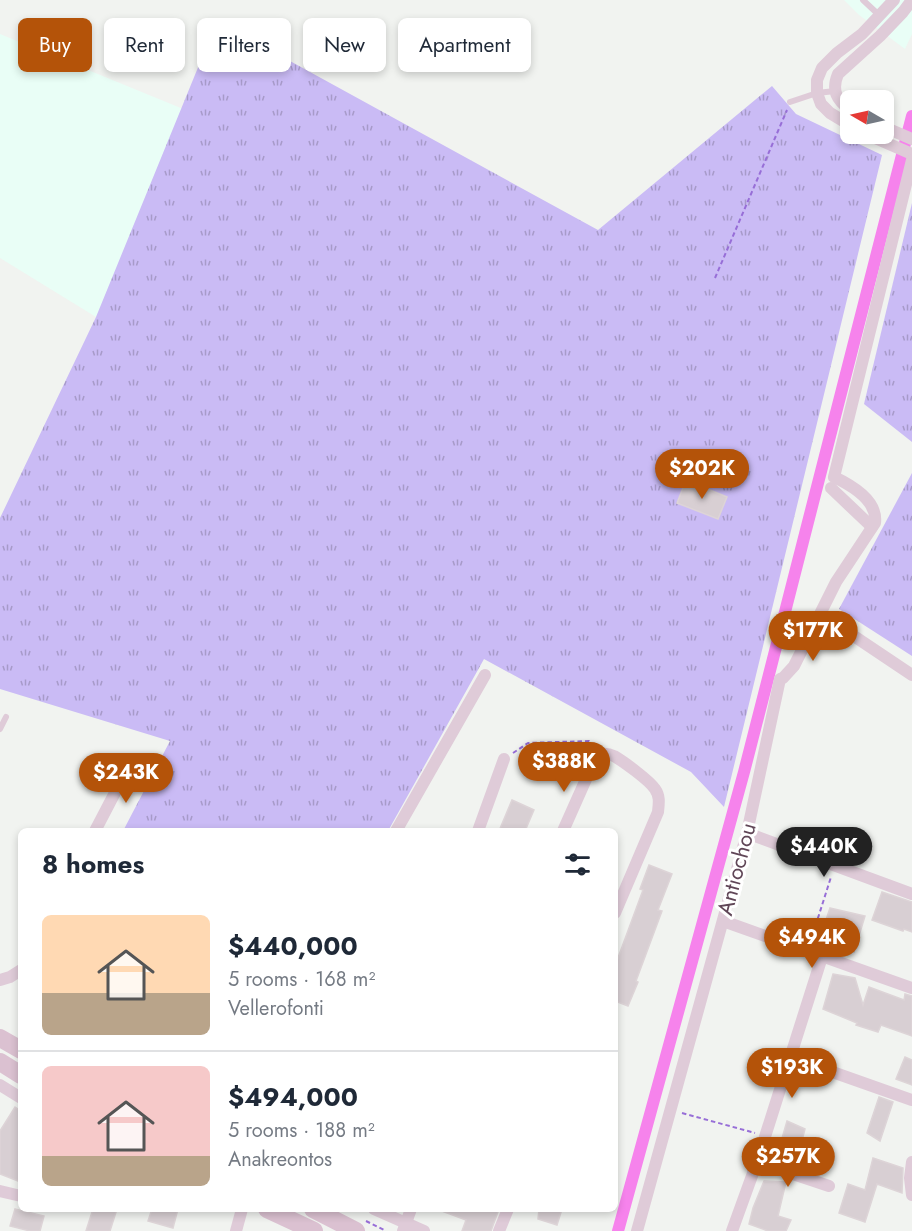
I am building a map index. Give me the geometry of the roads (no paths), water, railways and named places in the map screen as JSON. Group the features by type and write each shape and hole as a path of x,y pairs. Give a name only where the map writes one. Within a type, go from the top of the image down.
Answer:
{"main road":[{"path":"0,1038 18,1048"},
{"path":"0,1062 18,1073"},
{"path":"273,1212 314,1231"},
{"path":"319,1212 356,1231"}],"street":[{"path":"840,119 822,104 818,93 817,80 822,68 862,34 894,0"},
{"path":"840,100 835,91 838,74 890,26 912,0"},
{"path":"879,16 890,26"},
{"path":"894,131 912,139"},
{"path":"887,144 911,156"},
{"name":"Antiochou","path":"637,1231 747,833 780,679 794,666 836,582 872,527 876,517 869,502 857,491 832,482 911,156"},
{"path":"821,614 912,675"},
{"path":"398,828 485,675"},
{"path":"564,828 595,759 600,754 607,753 614,756 647,780 655,789 659,799 658,812 618,906"},
{"path":"479,828 504,759"},
{"path":"97,828 131,762"},
{"path":"747,833 912,894"},
{"path":"723,921 912,988"},
{"path":"732,1231 757,1162 822,957"},
{"path":"0,980 10,978 18,972"},
{"path":"790,1057 912,1100"},
{"path":"0,1086 18,1096"},
{"path":"757,1162 829,1186"},
{"path":"912,1162 910,1178 912,1195"},
{"path":"0,1191 18,1195"},
{"path":"236,1231 241,1212"},
{"path":"379,1212 404,1227 424,1231"},
{"path":"404,1227 410,1212"},
{"path":"499,1231 507,1212"}],"lane":[{"path":"863,0 879,16"},
{"path":"790,102 818,93 835,91"},
{"path":"0,729 6,717"}],"waterway":[{"path":"618,1231 744,772 912,116"}]}
